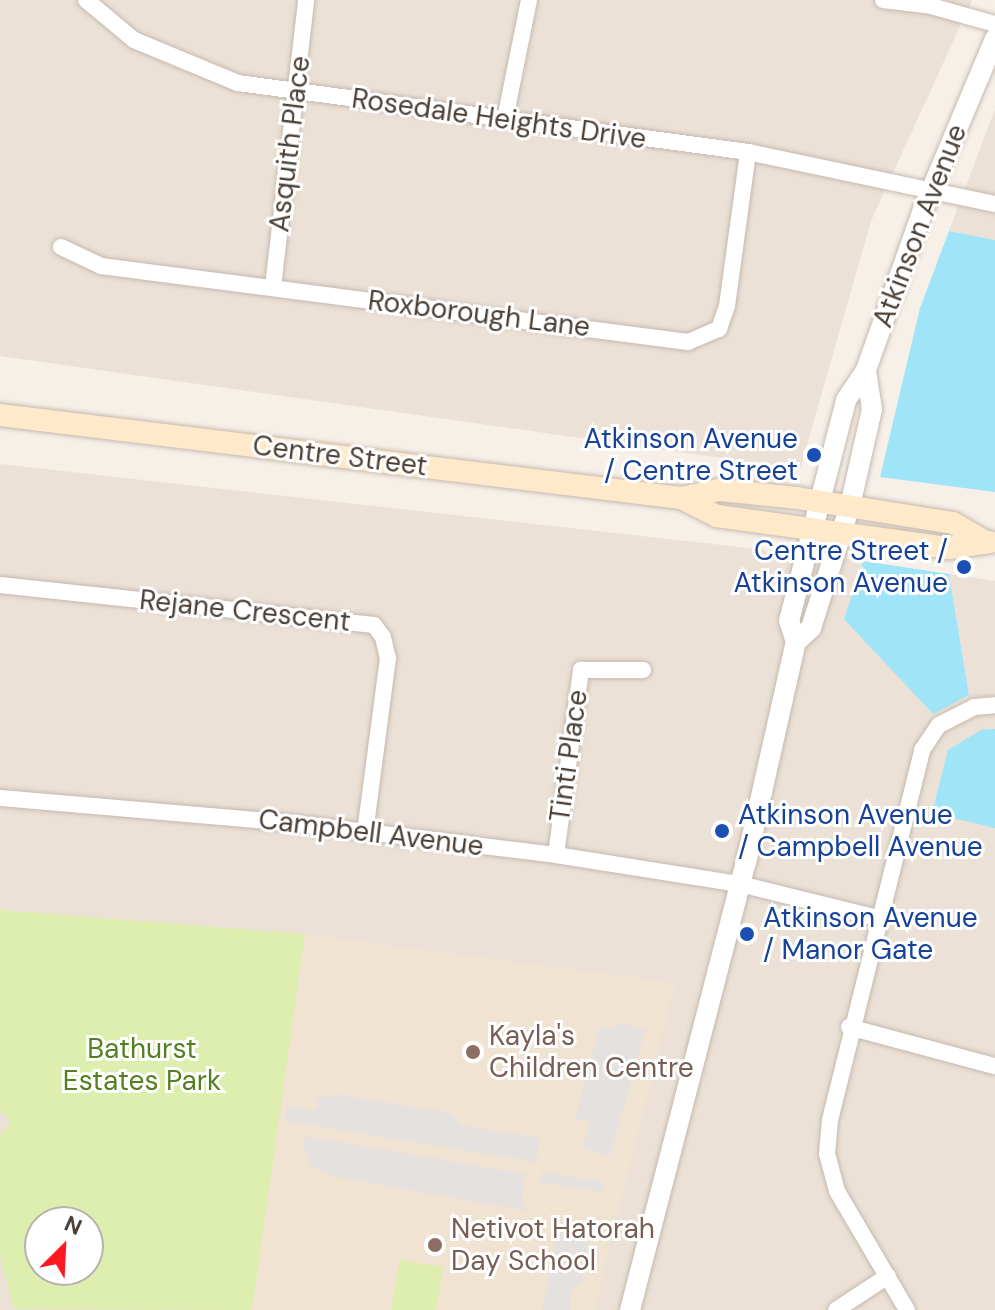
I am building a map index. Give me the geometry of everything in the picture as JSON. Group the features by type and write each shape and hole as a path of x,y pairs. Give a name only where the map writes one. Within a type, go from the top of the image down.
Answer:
{"main road":[{"name":"Centre Street","path":"0,415 681,498 720,490 822,501 953,523 991,542"},
{"name":"Centre Street","path":"681,498 717,516 949,548 991,542"}],"street":[{"name":"Rosedale Heights Drive","path":"86,0 134,40 238,83 748,152 995,204"},
{"name":"Asquith Place","path":"273,287 298,92 306,0"},
{"path":"505,119 529,0"},
{"path":"883,0 932,3 995,24"},
{"name":"Atkinson Avenue","path":"630,1310 740,884 796,642 789,621 846,400 866,370 932,190 995,39"},
{"name":"Roxborough Lane","path":"61,247 101,266 688,342 704,338 719,329 727,306 748,152"},
{"name":"Atkinson Avenue","path":"796,642 811,628 850,506 872,409 866,370"},
{"name":"Rejane Crescent","path":"0,585 374,625 383,637 388,658 365,833"},
{"name":"Tinti Place","path":"556,855 581,670 643,670"},
{"path":"907,1310 888,1276 857,1233 827,1154 849,1027 929,737 954,716 995,705"},
{"name":"Campbell Avenue","path":"0,798 50,798 556,855 740,884 877,918"},
{"path":"849,1027 995,1066"},
{"path":"836,1310 888,1276"}],"shaded area":[{"path":"0,0 972,0 871,221 800,469 0,356"},
{"path":"995,109 995,240 949,231"},
{"path":"0,464 863,561 844,619 969,695 949,574 995,581 995,1310 0,1310"},
{"path":"305,934 675,983 594,1310 252,1310"},
{"path":"616,1022 645,1030 610,1156 583,1148 590,1122 575,1118 600,1026 614,1029"},
{"path":"335,1094 450,1113 464,1126 540,1138 536,1162 286,1121 287,1106 316,1110 318,1099"},
{"path":"305,1136 525,1174 522,1196 527,1211 337,1177 311,1167 303,1149"},
{"path":"542,1172 604,1182 603,1192 540,1182"},
{"path":"559,1219 592,1225 581,1286 573,1285 569,1310 542,1310"}],"green space":[{"name":"Bathurst Estates Park","path":"0,910 305,934 252,1310 14,1309 0,1256 0,1136 12,1122 0,1110"},
{"path":"400,1260 443,1267 436,1310 391,1310"}],"water":[{"path":"949,231 995,240 995,492 880,477 920,308"},
{"path":"863,561 949,574 969,695 933,714 844,619"},
{"path":"995,729 995,828 932,813 948,750 981,730"}],"place":[{"name":"Atkinson Avenue / Centre Street","path":"814,455"},
{"name":"Centre Street / Atkinson Avenue","path":"964,567"},
{"name":"Atkinson Avenue / Campbell Avenue","path":"722,831"},
{"name":"Atkinson Avenue / Manor Gate","path":"747,934"},
{"name":"Kayla's Children Centre","path":"473,1052"},
{"name":"Netivot Hatorah Day School","path":"435,1245"}]}
